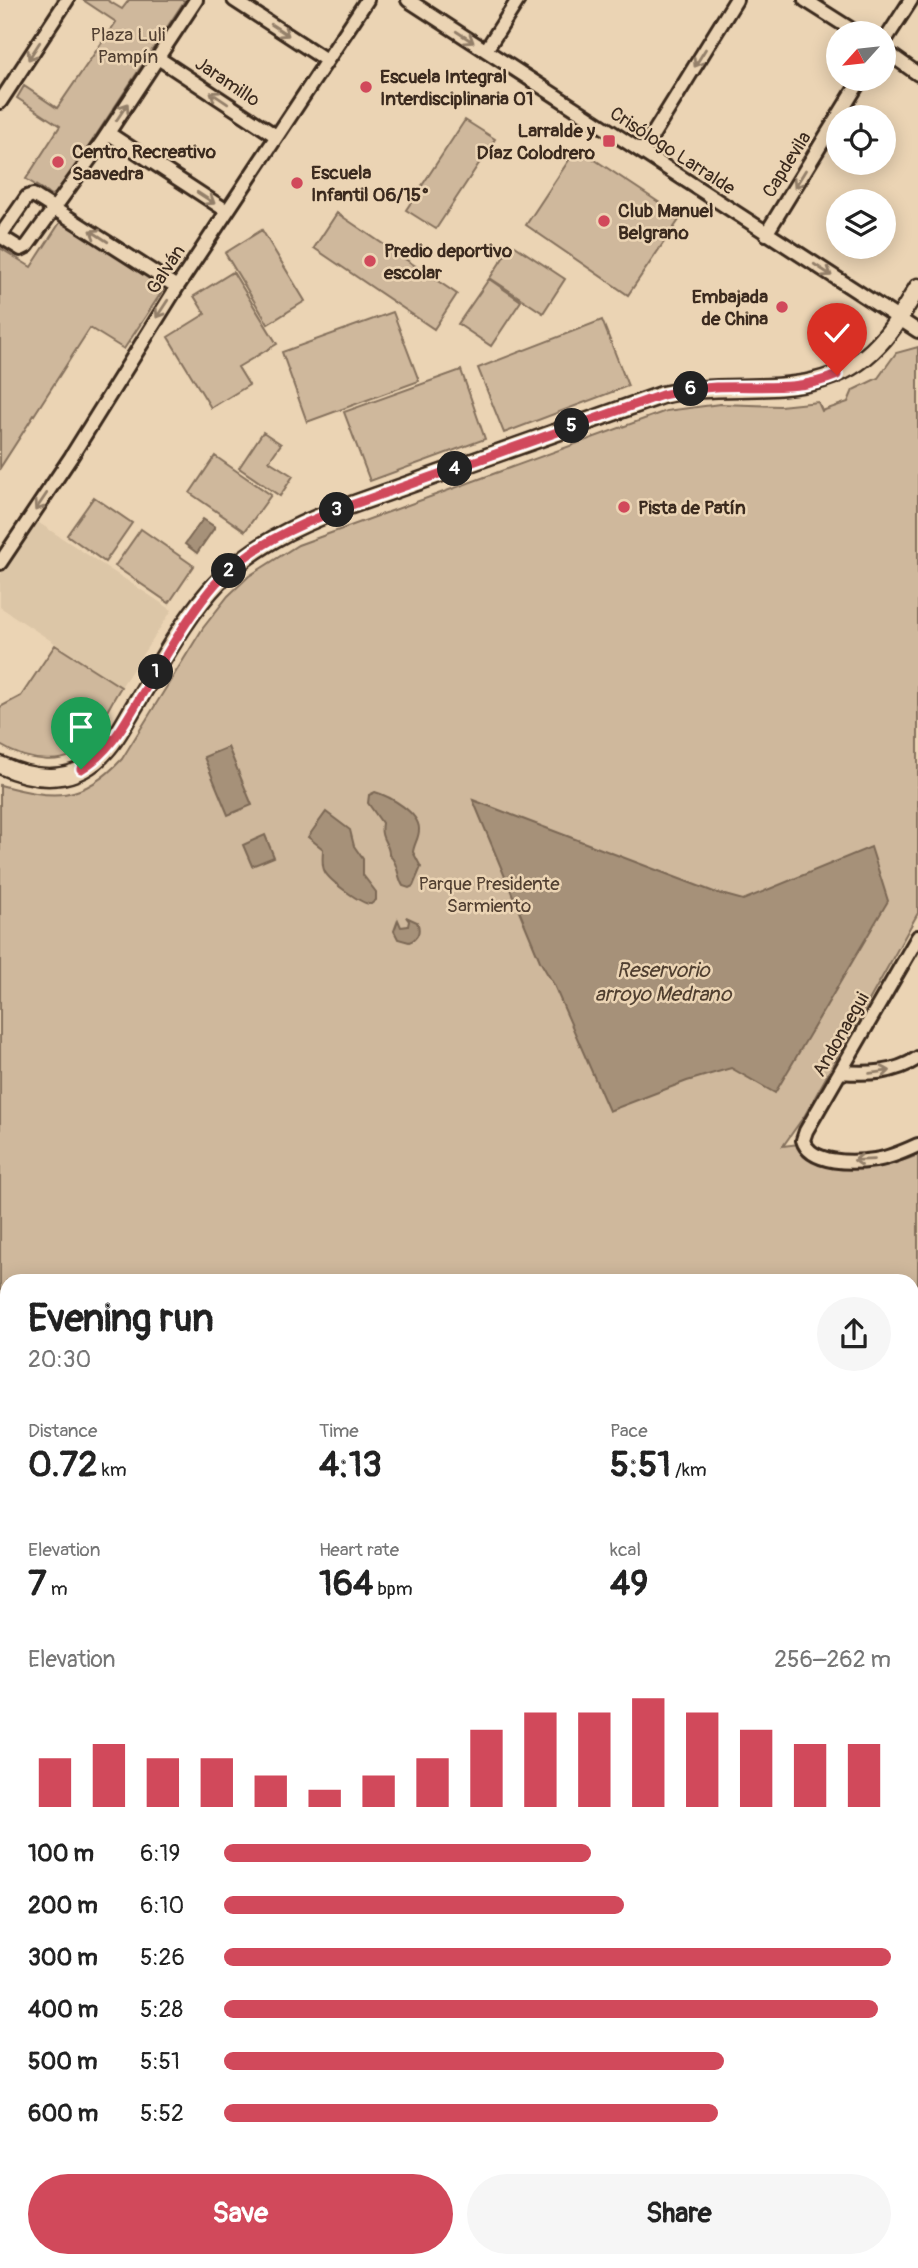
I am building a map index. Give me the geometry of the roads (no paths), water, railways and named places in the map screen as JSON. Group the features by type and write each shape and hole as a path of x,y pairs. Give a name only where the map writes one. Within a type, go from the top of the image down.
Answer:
{"main road":[{"path":"0,765 30,777 48,778 64,776 94,762 115,738 206,595 237,563 289,530 340,509 662,395 699,388 799,386 823,381 870,354 899,319 918,287"}],"street":[{"path":"2,96 67,0"},
{"path":"177,287 56,208 33,195 27,197 0,236 21,249 27,246 56,208 108,133 196,0"},
{"path":"234,0 326,60"},
{"name":"Galván","path":"0,563 71,457 177,287 367,0"},
{"name":"Crisólogo Larralde","path":"408,0 918,331"},
{"path":"486,50 518,0"},
{"path":"642,152 736,0"},
{"path":"805,0 838,21"},
{"path":"896,23 911,0"},
{"name":"Jaramillo","path":"158,58 276,136"},
{"path":"896,58 918,74"},
{"name":"Capdevila","path":"766,234 854,91"},
{"path":"108,133 227,211"},
{"name":"Andonaegui","path":"918,937 839,1072 803,1140 809,1151 823,1158 838,1160 876,1160 918,1145"},
{"path":"839,1072 871,1074 891,1071 918,1058"}],"water":[{"path":"203,519 215,527 197,553 185,544"},
{"path":"228,747 252,805 228,815 204,757"},
{"path":"375,792 403,806 415,817 418,824 419,833 413,852 421,867 413,886 409,888 401,882 383,838 382,823 368,803 369,795"},
{"name":"Reservorio arroyo Medrano","path":"473,800 714,892 743,900 871,847 888,901 775,1093 731,1068 687,1081 609,1111 554,985 540,961"},
{"path":"326,812 350,830 354,846 363,859 363,875 376,892 376,900 371,904 346,892 325,872 323,849 308,837"},
{"path":"265,835 274,857 252,866 243,845"},
{"path":"406,917 417,922 419,929 417,937 409,942 398,939 394,931 398,920 401,927 408,926"}],"place":[{"name":"Escuela Integral Interdisciplinaria 01","path":"366,87"},
{"name":"Larralde y Díaz Colodrero","path":"609,141"},
{"name":"Centro Recreativo Saavedra","path":"58,162"},
{"name":"Escuela Infantil 06/15°","path":"297,183"},
{"name":"Club Manuel Belgrano","path":"604,221"},
{"name":"Predio deportivo escolar","path":"370,261"},
{"name":"Embajada de China","path":"782,307"},
{"name":"Pista de Patín","path":"624,507"}],"park label":[{"name":"Plaza Luli Pampín","path":"128,45"},
{"name":"Parque Presidente Sarmiento","path":"489,894"}]}
